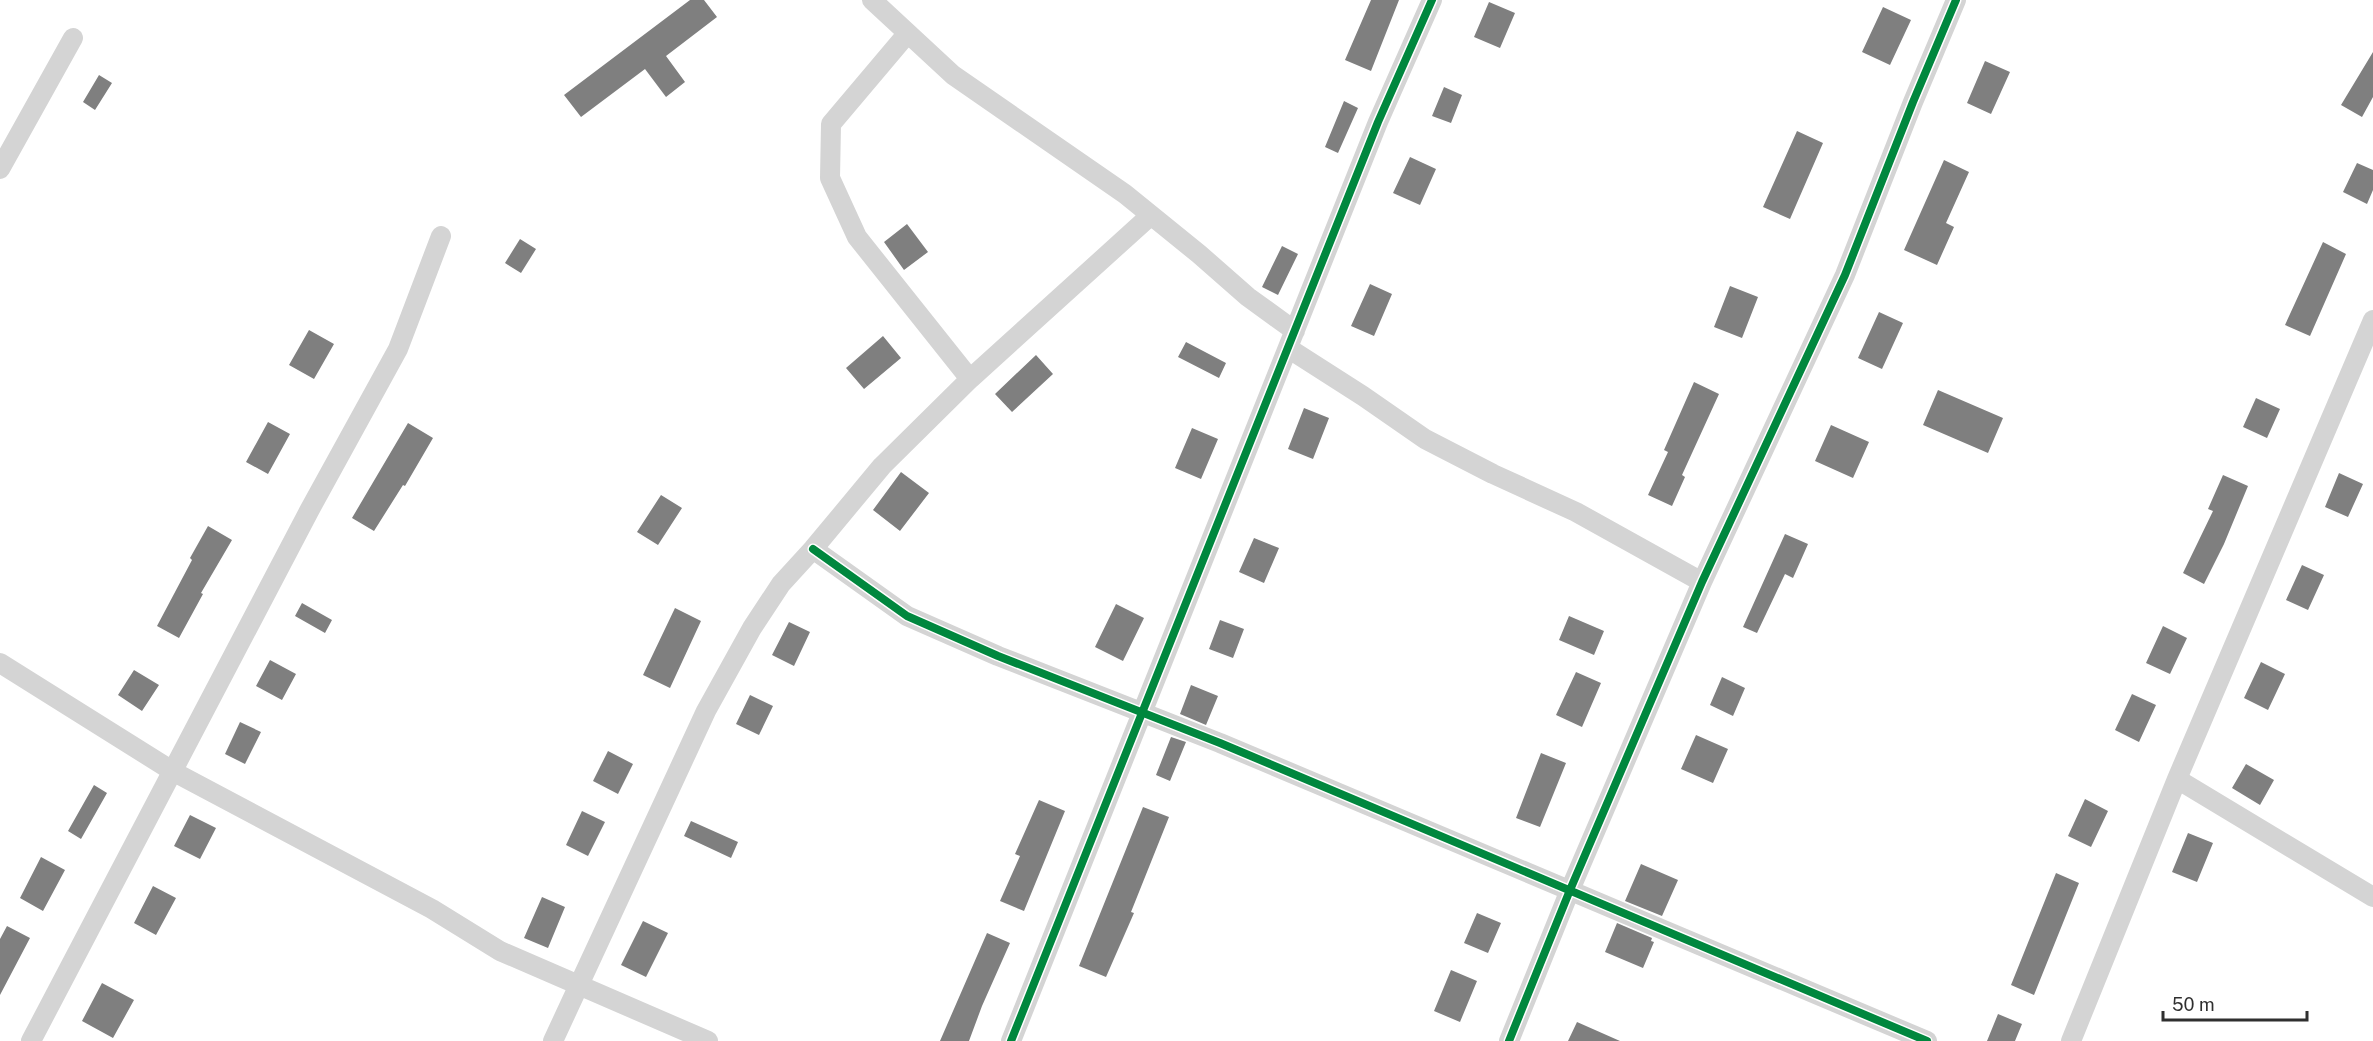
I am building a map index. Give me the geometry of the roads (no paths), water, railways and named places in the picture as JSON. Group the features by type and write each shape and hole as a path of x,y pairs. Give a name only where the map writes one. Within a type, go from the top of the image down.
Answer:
{"street":[{"path":"872,0 953,75 1116,188 1199,254 1248,297 1291,340 1363,396 1425,439 1493,474 1576,512 1702,582"},
{"path":"1011,1041 1378,122 1432,0"},
{"path":"1509,1041 1570,890 1702,582 1845,275 1956,0"},
{"path":"907,34 831,124 830,178 857,237 970,379"},
{"path":"0,169 73,38"},
{"path":"553,1041 706,711 781,584 882,466 970,379 1150,216"},
{"path":"31,1041 309,511 398,349 441,236"},
{"path":"2071,1041 2177,779 2373,320"},
{"path":"813,549 907,616 998,656 1220,743 1927,1041"},
{"path":"0,663 174,772 432,909 500,951 708,1041"},
{"path":"2177,779 2373,897"}]}
